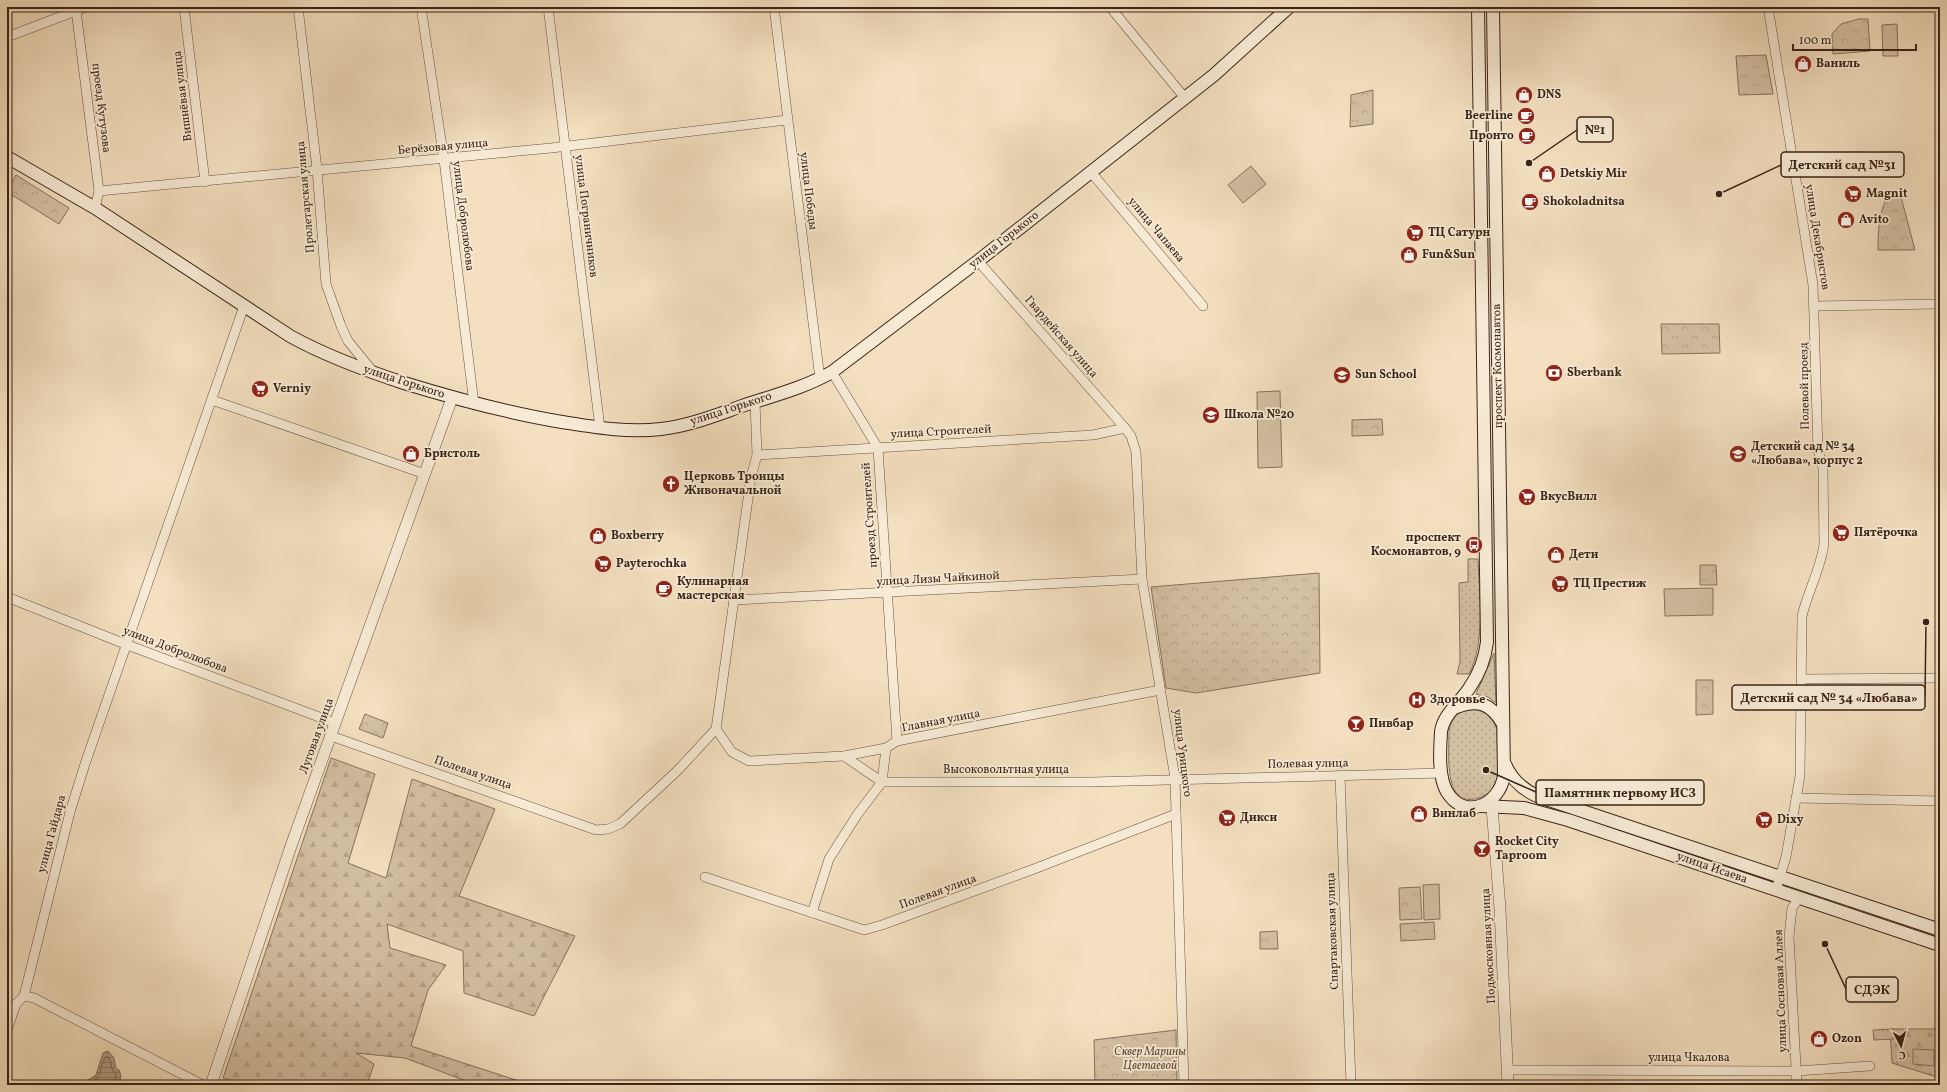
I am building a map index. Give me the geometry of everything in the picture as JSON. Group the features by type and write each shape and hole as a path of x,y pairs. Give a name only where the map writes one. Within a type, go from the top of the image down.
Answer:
{"main road":[{"name":"улица Горького","path":"7,157 95,208 244,306 317,351 374,372 474,404 534,417 600,428 632,430 661,429 692,422 755,402 820,379 832,372 978,261 1090,171 1214,75 1289,7"},
{"name":"проспект Космонавтов","path":"1478,7 1487,642 1486,652 1477,675 1471,686 1449,713 1442,726 1442,773 1446,791 1452,799 1466,807 1486,806 1500,790 1504,776 1493,7"},
{"path":"1454,708 1465,704 1480,703 1492,710 1504,724"},
{"name":"улица Исаева","path":"1504,763 1518,784 1537,796 1940,930"},
{"name":"улица Исаева","path":"1486,806 1524,808 1553,815 1940,945"}],"street":[{"path":"7,38 86,7"},
{"name":"Вишнёвая улица","path":"184,7 205,182"},
{"name":"Пролетарская улица","path":"298,7 316,169 326,284 348,341 374,372"},
{"name":"улица Добролюбова","path":"421,7 444,160 474,404"},
{"name":"улица Пограничников","path":"548,7 600,428"},
{"name":"улица Победы","path":"774,7 820,379"},
{"path":"1110,7 1185,98"},
{"name":"улица Декабристов","path":"1768,7 1813,285 1815,306"},
{"name":"проезд Кутузова","path":"76,10 100,191 95,208"},
{"name":"Берёзовая улица","path":"100,191 205,182 316,169 444,160 787,120"},
{"name":"улица Чапаева","path":"1090,171 1203,306"},
{"name":"Гвардейская улица","path":"978,261 1125,428"},
{"path":"1815,306 1940,304"},
{"name":"улица Гайдара","path":"24,996 70,812 125,644 244,306"},
{"name":"Полевой проезд","path":"1776,890 1786,857 1800,776 1802,616 1806,598 1823,552 1824,544 1822,468 1818,450 1815,306"},
{"name":"проезд Строителей","path":"832,372 878,448 897,742"},
{"name":"Луговая улица","path":"211,1085 291,846 452,398"},
{"path":"212,400 425,474"},
{"path":"716,729 751,477 757,455 755,402"},
{"name":"улица Строителей","path":"757,455 1093,435 1125,428"},
{"name":"улица Урицкого","path":"1125,428 1131,436 1136,452 1142,580 1175,778 1184,1085"},
{"name":"улица Лизы Чайкиной","path":"735,600 887,594 1142,580"},
{"name":"улица Добролюбова","path":"7,597 125,644 335,723"},
{"path":"1802,679 1940,678"},
{"name":"Главная улица","path":"716,729 732,752 749,761 844,756 886,748 897,742 1160,690"},
{"name":"Полевая улица","path":"330,736 596,830 608,829 620,824 669,780 716,729"},
{"path":"812,913 829,859 857,815 882,782 886,748"},
{"path":"844,756 882,782"},
{"name":"Полевая улица","path":"1175,778 1442,773"},
{"name":"Спартаковская улица","path":"1340,775 1351,1085"},
{"name":"Высоковольтная улица","path":"882,782 1090,782 1175,778"},
{"path":"1796,798 1940,800"},
{"name":"Подмосковная улица","path":"1486,806 1500,909 1508,1085"},
{"name":"Полевая улица","path":"705,876 864,930 882,925 1034,869 1176,814"},
{"name":"улица Сосновая Аллея","path":"1797,1085 1789,937 1792,908 1799,898"},
{"path":"7,1030 11,1003 24,996 34,998 203,1085"},
{"name":"улица Чкалова","path":"1508,1070 1796,1071 1870,1066"}],"green space":[{"path":"1859,19 1868,19 1870,51 1833,54 1832,34 1841,24"},
{"path":"1897,24 1898,56 1883,56 1882,25"},
{"path":"1766,55 1773,94 1739,95 1736,56"},
{"path":"1373,90 1373,124 1350,127 1351,95"},
{"path":"1251,166 1266,184 1243,203 1228,185"},
{"path":"16,175 69,208 59,224 7,192"},
{"path":"1900,193 1915,250 1878,250 1878,236 1884,203 1887,197"},
{"path":"1661,324 1719,324 1720,353 1662,354"},
{"path":"1280,391 1282,467 1258,468 1257,392"},
{"path":"1382,419 1383,435 1352,436 1352,420"},
{"path":"1468,559 1478,559 1480,633 1478,647 1469,674 1457,674 1460,662 1459,583 1468,582"},
{"path":"1700,565 1716,565 1717,585 1700,585"},
{"path":"1319,573 1320,673 1196,693 1166,688 1151,587"},
{"path":"1713,588 1713,615 1665,616 1664,589"},
{"path":"1494,653 1496,703 1488,697 1476,694"},
{"path":"1696,680 1713,680 1713,714 1696,715"},
{"path":"1473,709 1486,713 1494,722 1497,730 1498,779 1491,792 1475,799 1464,799 1456,793 1449,770 1449,730 1452,721 1457,715 1464,711"},
{"path":"365,714 388,723 383,738 359,729"},
{"path":"331,758 375,774 348,863 386,878 412,779 495,809 459,896 575,936 534,1016 464,993 463,951 387,924 390,948 446,965 428,990 411,1046 519,1081 519,1085 477,1085 405,1058 356,1053 374,1064 367,1085 242,1085 223,1078"},
{"path":"1439,884 1440,919 1424,920 1423,885"},
{"path":"1420,887 1422,919 1400,920 1399,888"},
{"path":"1434,922 1435,939 1401,941 1400,924"},
{"path":"1277,931 1278,949 1260,949 1260,932"},
{"path":"1890,1029 1937,1029 1940,1078 1892,1063"},
{"path":"1893,1029 1894,1039 1874,1040 1873,1030"},
{"name":"Сквер Марины Цветаевой","path":"1176,1030 1177,1085 1095,1085 1094,1040"},
{"path":"1913,1049 1934,1050 1934,1066 1913,1064"}],"water":[{"path":"108,1051 114,1058 116,1069 119,1070 121,1076 119,1085 80,1085 96,1075 103,1053"}],"place":[{"name":"Ваниль","path":"1803,64"},
{"name":"DNS","path":"1524,95"},
{"name":"Beerline","path":"1526,116"},
{"name":"Пронто","path":"1527,136"},
{"name":"№1","path":"1529,163"},
{"name":"Detskiy Mir","path":"1547,174"},
{"name":"Детский сад №31","path":"1719,194"},
{"name":"Magnit","path":"1853,194"},
{"name":"Shokoladnitsa","path":"1530,202"},
{"name":"Avito","path":"1846,220"},
{"name":"ТЦ Сатурн","path":"1415,233"},
{"name":"Fun&Sun","path":"1409,255"},
{"name":"Sberbank","path":"1554,373"},
{"name":"Sun School","path":"1342,375"},
{"name":"Verniy","path":"260,389"},
{"name":"Школа №20","path":"1211,415"},
{"name":"Бристоль","path":"411,454"},
{"name":"Детский сад № 34 «Любава», корпус 2","path":"1738,454"},
{"name":"Церковь Троицы Живоначальной","path":"671,484"},
{"name":"ВкусВилл","path":"1527,497"},
{"name":"Пятёрочка","path":"1841,533"},
{"name":"Boxberry","path":"598,536"},
{"name":"проспект Космонавтов, 9","path":"1474,545"},
{"name":"Дети","path":"1556,555"},
{"name":"Payterochka","path":"603,564"},
{"name":"ТЦ Престиж","path":"1560,584"},
{"name":"Кулинарная мастерская","path":"664,589"},
{"name":"Детский сад № 34 «Любава»","path":"1926,622"},
{"name":"Здоровье","path":"1417,700"},
{"name":"Пивбар","path":"1356,724"},
{"name":"Памятник первому ИСЗ","path":"1486,770"},
{"name":"Винлаб","path":"1419,814"},
{"name":"Дикси","path":"1227,818"},
{"name":"Dixy","path":"1764,820"},
{"name":"Rocket City Taproom","path":"1482,849"},
{"name":"СДЭК","path":"1825,944"},
{"name":"Ozon","path":"1819,1039"}]}
